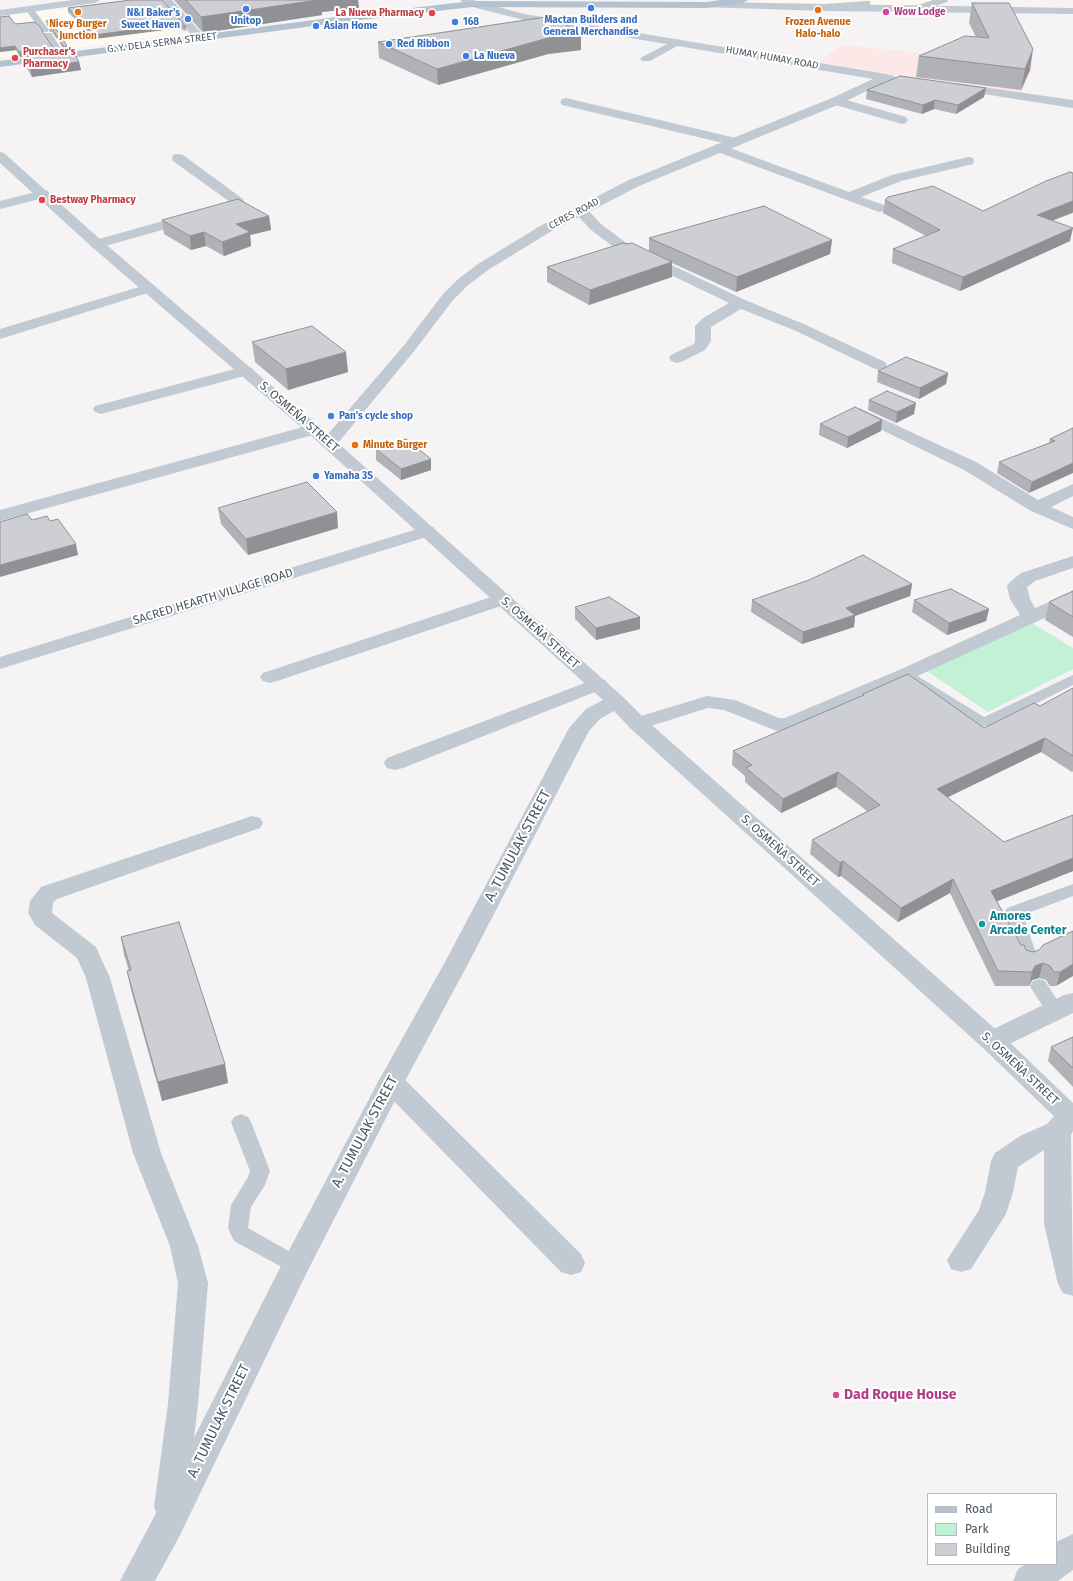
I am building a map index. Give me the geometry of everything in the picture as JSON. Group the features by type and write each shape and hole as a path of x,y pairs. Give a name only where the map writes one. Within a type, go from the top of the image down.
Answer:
{"main road":[{"name":"G. Y. DELA SERNA STREET","path":"0,64 468,2 707,5 743,0"}],"street":[{"path":"0,13 95,0"},
{"path":"166,0 200,38"},
{"path":"916,9 943,0"},
{"name":"HUMAY HUMAY ROAD","path":"468,2 500,12 536,19 901,80"},
{"path":"707,5 877,9 1073,11"},
{"path":"646,59 677,42"},
{"name":"CERES ROAD","path":"329,444 406,353 448,297 462,282 517,245 580,210 634,183 836,101 886,77"},
{"path":"941,85 1073,104"},
{"path":"836,101 902,120"},
{"path":"566,102 736,142"},
{"path":"719,148 879,208"},
{"name":"S. OSMEÑA STREET","path":"0,156 97,244 314,429 607,693 638,724 992,1041 1067,1122"},
{"path":"97,244 238,203 178,158"},
{"path":"849,197 897,178 968,161"},
{"path":"0,205 43,194"},
{"path":"580,210 596,227 620,245 740,304 800,328 878,365"},
{"path":"25,312 144,284"},
{"path":"0,334 144,284"},
{"path":"677,358 700,347 703,341 703,326 708,321 740,304"},
{"path":"101,409 246,371"},
{"path":"859,413 970,466 1037,507 1073,524"},
{"path":"0,516 314,429"},
{"path":"1037,507 1073,490"},
{"name":"SACRED HEARTH VILLAGE ROAD","path":"0,663 427,531"},
{"path":"1031,616 1020,599 1017,586 1028,577 1073,562"},
{"path":"638,724 707,702 728,704 777,725 789,724 906,674 1073,598"},
{"path":"270,677 503,599"},
{"path":"395,763 607,693"},
{"name":"A. TUMULAK STREET","path":"137,1581 167,1526 296,1264 391,1082 457,962 580,728 593,714 607,693"},
{"path":"167,1526 183,1404 193,1283 184,1246 147,1153 98,978 87,953 43,919 40,913 42,902 49,893 252,823"},
{"path":"992,1041 1064,1007"},
{"path":"391,1082 571,1263"},
{"path":"961,1260 992,1214 999,1192 1005,1161 1067,1122"},
{"path":"1067,1122 1058,1224 1073,1284"},
{"path":"1057,1562 1073,1550"},
{"path":"1030,1581 1052,1565"}],"lane":[{"path":"817,0 826,7 864,1 877,9"},
{"path":"30,9 62,56"},
{"path":"526,25 536,19"},
{"path":"906,674 981,722 990,721 1073,679"},
{"path":"1029,959 1013,912 1073,890"},
{"path":"1039,986 1064,1007"},
{"path":"241,1122 260,1171 258,1179 241,1205 238,1228 241,1235 296,1264"}],"shaded area":[{"path":"125,0 144,0 175,34 0,58 0,17"},
{"path":"766,0 935,0 916,6 752,5"},
{"path":"842,45 1034,64 1022,93 881,74 818,63"}],"green space":[{"path":"1030,622 1073,648 1073,669 988,712 927,671"}],"building":[{"path":"131,0 162,0 186,27 178,24 94,35 68,8"},
{"path":"186,0 318,0 201,17"},
{"path":"972,3 1009,3 1033,49 1025,69 919,56 965,36 989,38"},
{"path":"9,16 15,24 35,22 42,29 53,48 19,52 15,46 0,48 0,17"},
{"path":"553,16 581,35 548,38 437,69 378,42"},
{"path":"50,20 67,46 64,47 52,28 49,27 50,25 46,21"},
{"path":"72,50 79,62 30,68 23,57"},
{"path":"900,76 986,88 958,105 935,100 923,105 867,90"},
{"path":"1070,172 1073,173 1073,201 1037,215 1073,228 963,277 893,249 940,230 885,200 888,197 933,186 983,211 1046,181"},
{"path":"238,199 269,216 236,224 250,232 222,242 204,232 190,236 162,220"},
{"path":"764,206 832,240 737,277 649,238"},
{"path":"623,243 632,243 672,262 590,290 547,267"},
{"path":"312,326 346,352 286,369 252,342"},
{"path":"906,357 948,373 920,388 878,371"},
{"path":"887,391 916,403 897,412 869,400"},
{"path":"855,407 882,420 848,437 820,424"},
{"path":"1073,428 1073,463 1032,482 999,462 1055,441 1050,439"},
{"path":"406,439 431,459 401,469 376,449"},
{"path":"307,482 337,512 246,539 218,508"},
{"path":"27,514 32,520 47,516 50,521 58,519 76,544 0,565 0,522"},
{"path":"863,555 912,584 846,608 855,615 803,632 752,600 809,580"},
{"path":"951,589 989,609 949,623 914,600"},
{"path":"1073,591 1073,617 1049,602"},
{"path":"609,597 640,617 596,628 575,607"},
{"path":"908,674 984,728 1034,703 1040,706 1073,688 1073,756 1045,738 937,789 1004,842 1073,815 1073,858 991,891 1021,945 1024,945 1026,950 1033,952 1039,950 1043,945 1073,931 1073,964 1060,972 1054,972 1050,966 1043,963 1035,966 1032,972 998,971 953,879 901,908 843,861 840,863 812,840 880,805 838,772 783,799 746,768 752,765 733,751 864,695 863,694"},
{"path":"179,922 225,1064 158,1082 127,971 131,970 121,937"},
{"path":"1073,1037 1073,1068 1051,1047"}],"place":[{"name":"Mactan Builders and General Merchandise","path":"591,8"},
{"name":"Unitop","path":"246,9"},
{"name":"Frozen Avenue Halo-halo","path":"818,10"},
{"name":"Nicey Burger Junction","path":"78,12"},
{"name":"Wow Lodge","path":"886,12"},
{"name":"La Nueva Pharmacy","path":"432,13"},
{"name":"N&I Baker's Sweet Haven","path":"188,19"},
{"name":"168","path":"455,22"},
{"name":"Asian Home","path":"316,26"},
{"name":"Red Ribbon","path":"389,44"},
{"name":"La Nueva","path":"466,56"},
{"name":"Purchaser's Pharmacy","path":"15,58"},
{"name":"Bestway Pharmacy","path":"42,200"},
{"name":"Pan's cycle shop","path":"331,416"},
{"name":"Minute Burger","path":"355,445"},
{"name":"Yamaha 3S","path":"316,476"},
{"name":"Amores Arcade Center","path":"982,924"},
{"name":"Dad Roque House","path":"836,1395"}]}
